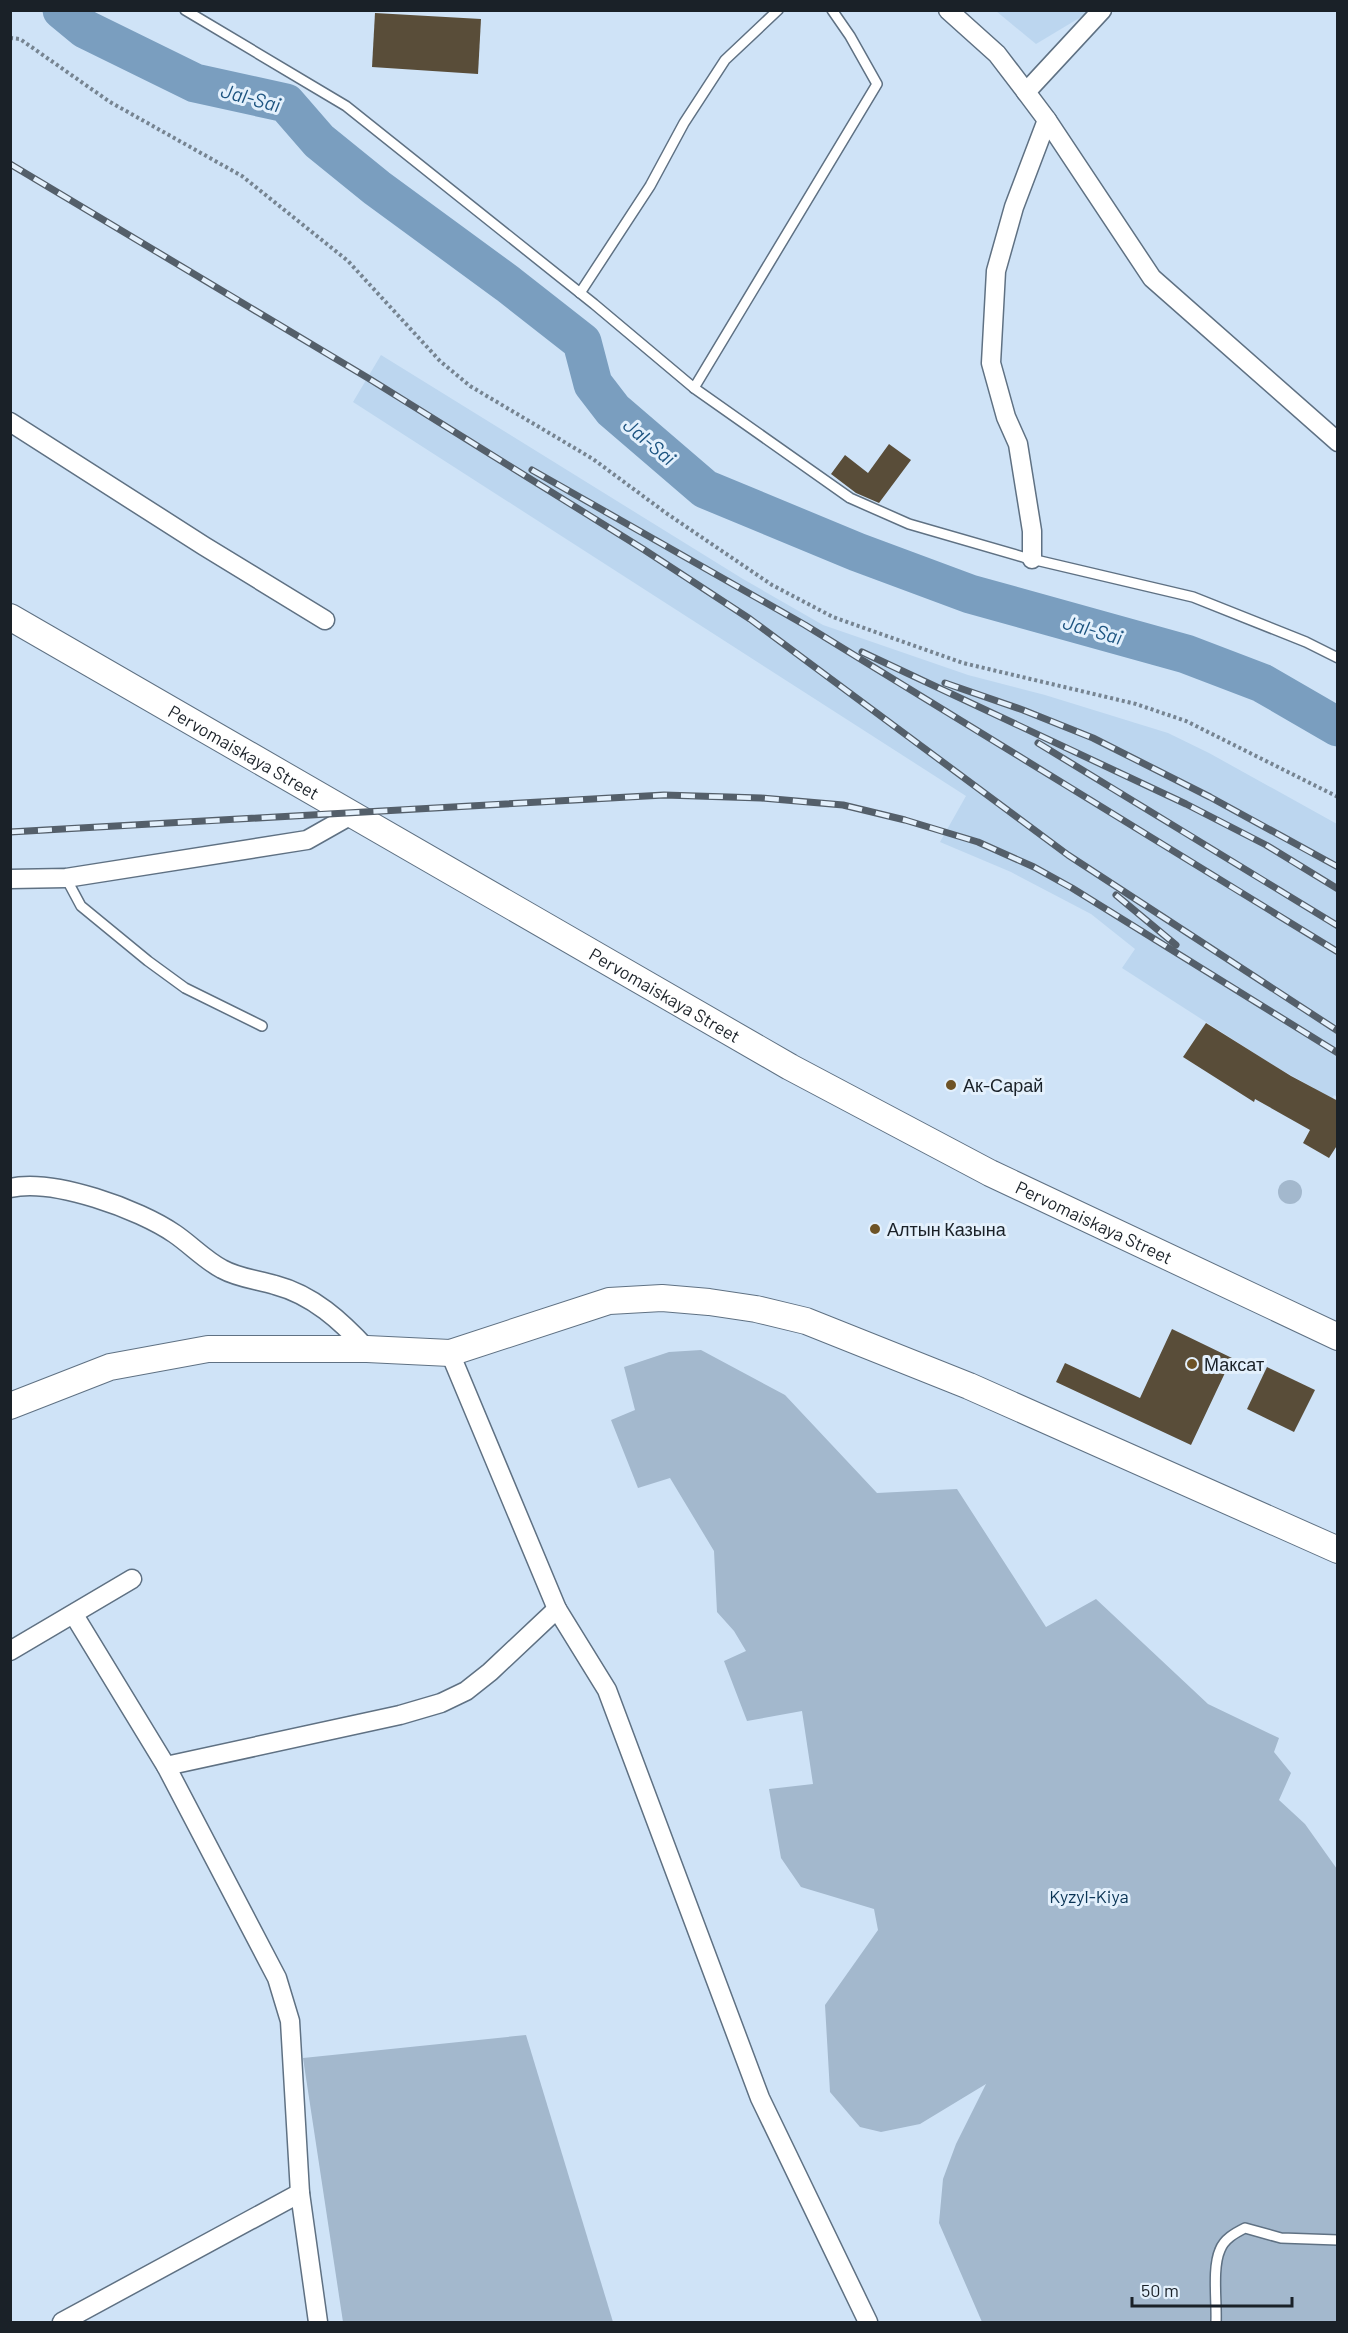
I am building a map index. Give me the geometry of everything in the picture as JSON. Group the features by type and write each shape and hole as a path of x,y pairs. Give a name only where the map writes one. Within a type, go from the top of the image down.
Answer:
{"main road":[{"name":"Pervomaiskaya Street","path":"10,617 790,1067 980,1168 1338,1337"},
{"path":"10,1406 110,1367 208,1349 367,1349 450,1353 609,1300 662,1298 756,1309 806,1321 969,1386 1338,1550"}],"street":[{"path":"948,10 998,54 1047,120 1152,278 1338,442"},
{"path":"1026,92 1102,10"},
{"path":"1032,559 1032,531 1018,444 1006,417 991,363 996,271 1014,207 1047,120"},
{"path":"10,422 204,546 326,620"},
{"path":"10,879 66,878 307,840 353,814"},
{"path":"10,1188 35,1185 56,1188 117,1205 147,1217 174,1233 224,1271 303,1294 347,1327 367,1349"},
{"path":"450,1353 557,1609 607,1690 760,2098 868,2322"},
{"path":"10,1652 132,1579"},
{"path":"166,1766 390,1717 441,1703 466,1691 490,1672 557,1609"},
{"path":"74,1615 166,1766 277,1978 290,2021 300,2193 318,2322"},
{"path":"62,2322 300,2193"}],"lane":[{"path":"185,10 346,106 580,293 694,388 850,498 909,524 1032,559 1193,597 1338,657"},
{"path":"580,293 650,186 684,123 725,60 778,10"},
{"path":"694,388 877,84 850,36 832,10"},
{"path":"66,878 81,906 148,961 185,988 262,1026"},
{"path":"1216,2322 1217,2270 1220,2249 1231,2236 1245,2228 1281,2238 1338,2240"}],"path":[{"path":"10,38 20,39 110,102 242,176 348,261 440,362 470,386 593,459 666,513 772,585 833,617 963,663 1136,704 1186,721 1338,797"}],"shaded area":[{"path":"996,11 1091,11 1036,44"},
{"path":"381,355 743,579 823,625 968,675 1045,695 1168,733 1209,753 1337,824 1337,1097 1334,1095 1330,1102 1312,1092 1314,1088 1276,1067 1122,968 1135,949 1091,914 1011,872 940,842 966,796 353,402"}],"green space":[{"path":"1290,1180 1295,1181 1301,1187 1301,1197 1295,1203 1290,1204 1285,1203 1279,1197 1278,1192 1279,1187 1285,1181"},
{"name":"Kyzyl-Kiya","path":"701,1350 785,1395 877,1493 957,1489 1046,1627 1096,1599 1208,1704 1279,1738 1274,1752 1291,1773 1279,1800 1305,1824 1337,1869 1337,2322 982,2322 939,2223 943,2179 956,2144 986,2084 920,2124 881,2132 860,2127 830,2092 825,2005 878,1930 874,1909 801,1887 781,1858 769,1789 813,1784 802,1711 747,1721 724,1661 746,1651 734,1631 717,1612 714,1551 670,1478 638,1488 611,1420 635,1410 624,1367 669,1352"},
{"path":"526,2035 613,2322 343,2322 303,2058"}],"building":[{"path":"375,13 481,19 478,74 372,67"},
{"path":"889,444 911,460 879,503 856,493 831,474 845,455 868,473"},
{"path":"1206,1023 1291,1076 1338,1101 1338,1144 1329,1158 1303,1143 1310,1130 1255,1099 1254,1102 1183,1057"},
{"path":"1172,1329 1232,1358 1191,1445 1056,1382 1065,1363 1140,1398"},
{"path":"1267,1367 1315,1390 1294,1432 1247,1409"}],"waterway":[{"name":"Jal-Sai","path":"62,10 85,29 195,83 286,103 319,141 377,188 508,284 582,342 593,384 613,410 705,489 857,552 970,594 1186,654 1262,683 1338,727"}],"railway":[{"path":"10,164 368,378 643,549 750,619 1068,855 1338,1031"},
{"path":"532,470 805,625 1338,952"},
{"path":"862,652 1186,804 1266,845 1338,889"},
{"path":"945,683 1023,710 1093,738 1210,797 1338,867"},
{"path":"1038,743 1338,926"},
{"path":"10,832 664,795 761,798 843,805 905,820 978,842 1034,867 1072,888 1338,1053"},
{"path":"1116,895 1176,945"}],"place":[{"name":"Ак-Сарай","path":"951,1085"},
{"name":"Алтын Казына","path":"875,1229"},
{"name":"Максат","path":"1192,1364"}]}
